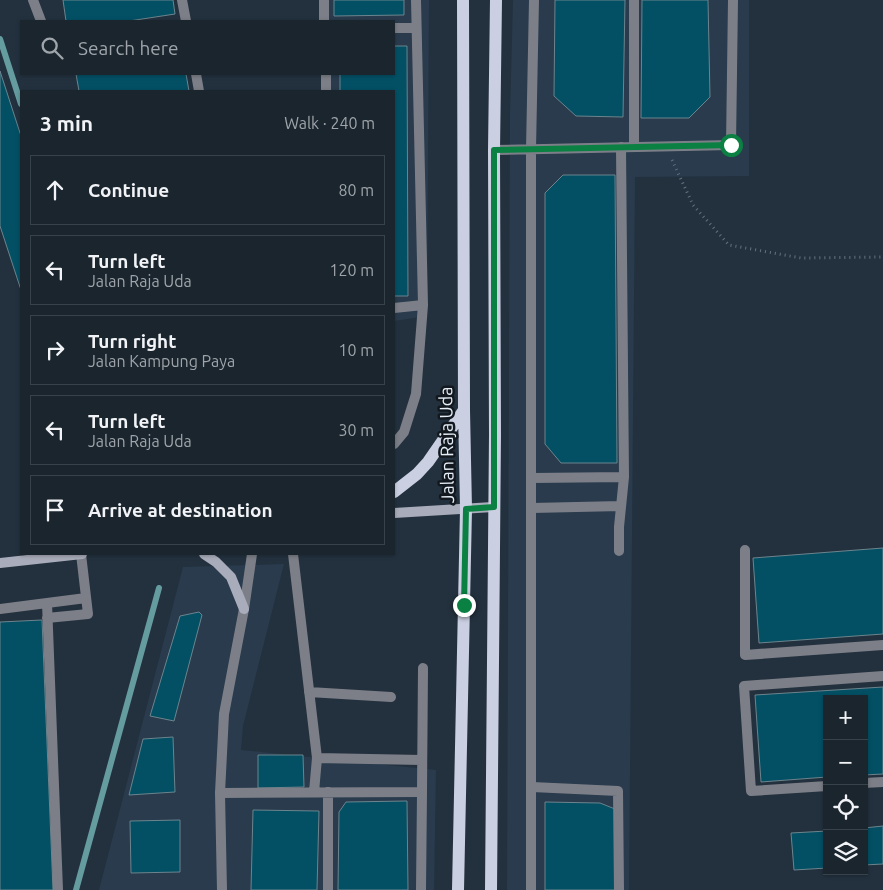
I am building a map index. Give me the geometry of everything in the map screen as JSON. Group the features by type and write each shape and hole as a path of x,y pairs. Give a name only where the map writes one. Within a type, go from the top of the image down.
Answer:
{"main road":[{"name":"Jalan Raja Uda","path":"458,890 466,509 463,0"},
{"path":"490,890 496,0"},
{"path":"395,491 417,474 428,462 464,410"}],"street":[{"path":"33,0 41,20"},
{"path":"182,0 186,20"},
{"path":"324,0 324,20"},
{"path":"395,443 404,432 416,394 423,305 416,0"},
{"path":"531,890 534,0"},
{"path":"634,0 634,147"},
{"path":"494,150 731,145 733,0"},
{"path":"395,28 416,28"},
{"path":"196,75 199,90"},
{"path":"326,75 326,90"},
{"path":"619,551 619,527 624,476 621,147"},
{"path":"395,308 423,305"},
{"path":"532,478 624,476"},
{"path":"532,508 621,506"},
{"path":"395,513 494,507"},
{"path":"745,550 746,654 883,645"},
{"path":"0,563 73,555"},
{"path":"47,618 88,614 82,555"},
{"path":"206,555 216,562 230,578 244,609"},
{"path":"222,890 220,793 224,714 244,609 252,555"},
{"path":"293,555 317,758 314,792"},
{"path":"0,609 86,598"},
{"path":"47,603 58,890"},
{"path":"421,890 423,668"},
{"path":"823,786 751,791 744,686 883,676"},
{"path":"309,692 390,697"},
{"path":"317,758 422,760"},
{"path":"868,784 883,782"},
{"path":"532,788 618,791 619,890"},
{"path":"328,792 328,890"},
{"path":"220,793 422,792"}],"path":[{"path":"666,146 693,205 729,245 800,258 883,257"}],"shaded area":[{"path":"320,0 429,0 427,316 395,321 395,90 325,90 324,75 395,75 395,20 321,20"},
{"path":"513,0 749,0 749,176 635,177 629,890 507,890 510,115"},
{"path":"284,564 243,726 241,750 436,770 434,890 99,890 183,567"}],"building":[{"path":"63,0 173,0 175,14 136,20 66,20"},
{"path":"334,0 404,0 404,15 334,16"},
{"path":"555,0 625,0 623,117 576,116 554,96"},
{"path":"642,0 708,0 710,97 689,118 641,118"},
{"path":"395,46 407,46 408,296 395,296 395,90 340,90 340,75 395,75"},
{"path":"0,71 20,133 20,287 0,226"},
{"path":"76,75 186,75 189,90 79,90"},
{"path":"563,175 615,175 617,463 561,463 545,444 545,193"},
{"path":"883,548 883,634 759,643 753,558"},
{"path":"199,612 202,615 174,721 150,716 180,616"},
{"path":"42,620 53,890 0,890 0,622"},
{"path":"883,687 883,774 868,775 868,695 823,695 823,777 761,782 755,695"},
{"path":"173,737 175,792 129,795 143,739"},
{"path":"258,755 303,755 304,787 258,788"},
{"path":"407,801 408,890 338,890 339,812 346,802"},
{"path":"545,802 600,803 615,809 616,890 545,890"},
{"path":"253,810 319,811 317,890 251,890"},
{"path":"180,820 180,872 131,873 130,821"},
{"path":"883,826 883,864 868,865 868,828"},
{"path":"823,831 823,868 794,870 791,833"}],"waterway":[{"path":"0,39 20,101"},
{"path":"76,890 159,588"}],"route":[{"path":"464,605 466,509 494,507 494,150 731,145"}]}
